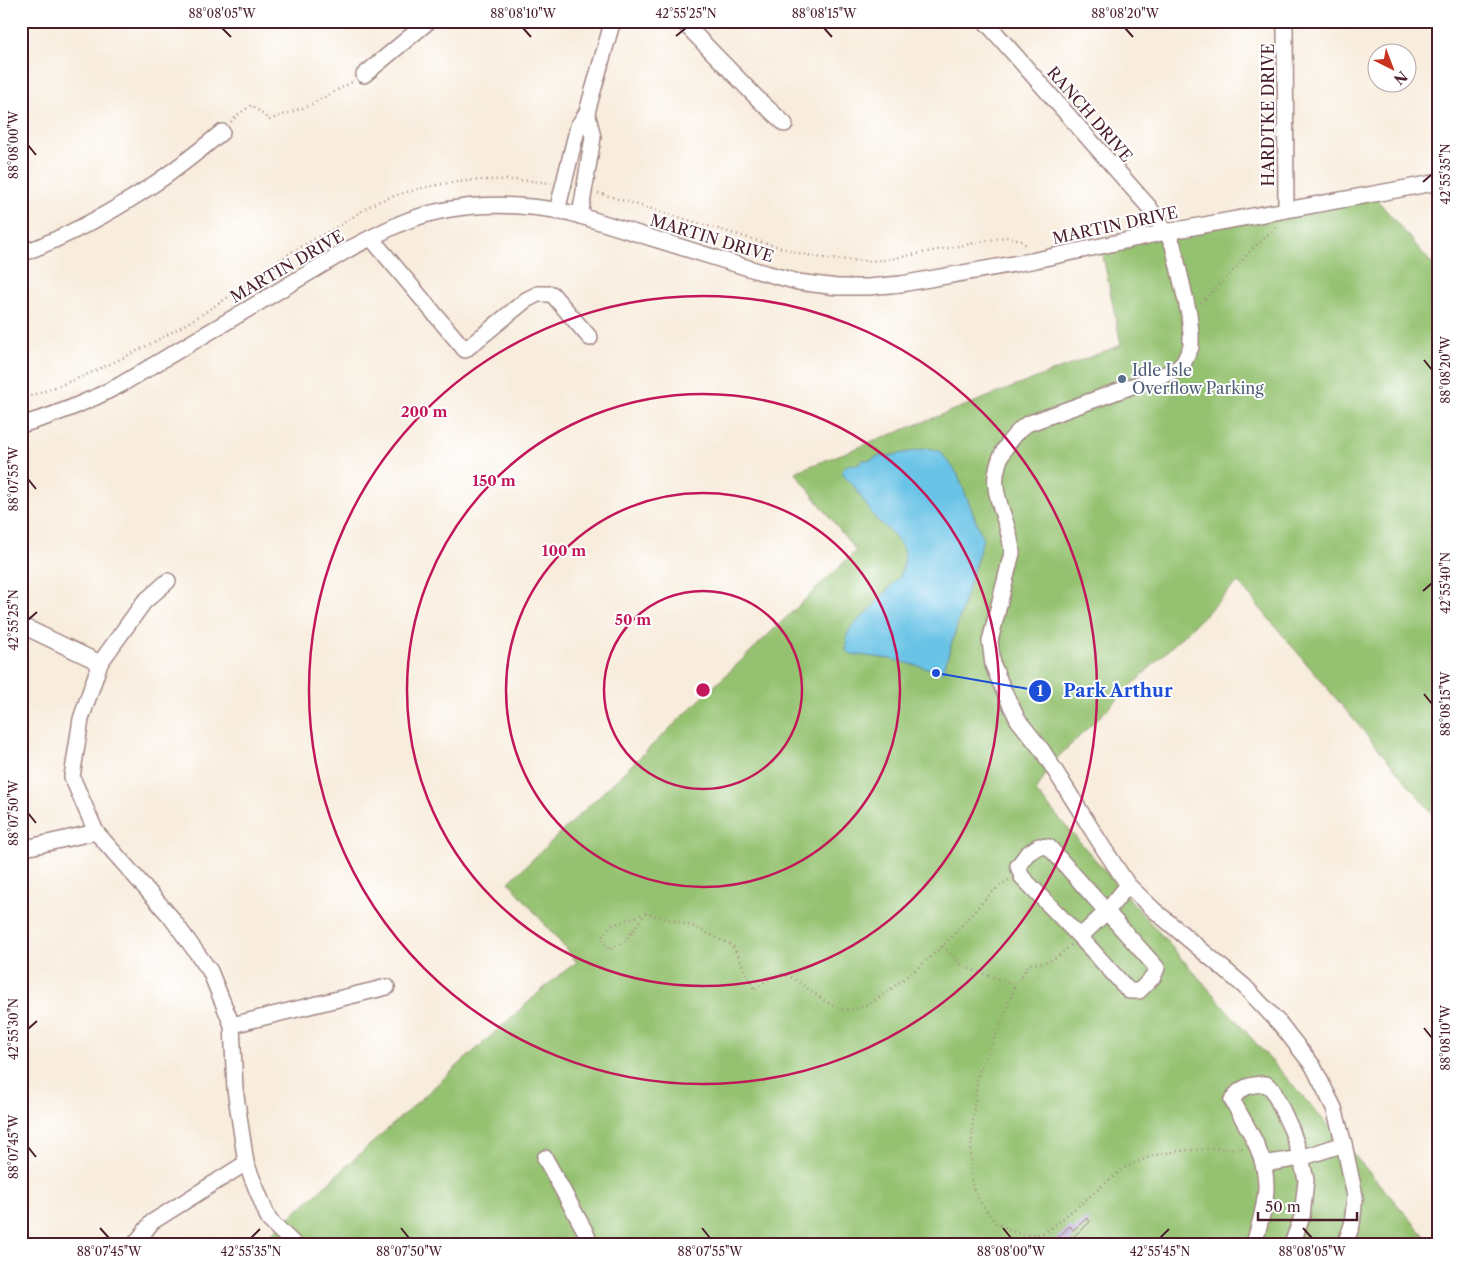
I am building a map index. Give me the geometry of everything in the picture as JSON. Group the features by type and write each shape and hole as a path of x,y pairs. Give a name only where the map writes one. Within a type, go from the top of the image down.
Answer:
{"street":[{"path":"364,75 429,21"},
{"path":"557,211 578,126 587,112 611,27 615,21"},
{"path":"682,21 785,124"},
{"name":"RANCH DRIVE","path":"985,21 1149,207 1166,232 1173,245 1192,334 1191,347 1183,364 1174,371 1027,424 1018,430 1006,446 998,462 994,479 1011,538 1012,553 990,641 993,665 1018,720 1042,750 1128,885 1154,910 1244,986 1281,1025 1313,1066 1334,1108 1355,1196 1352,1225 1345,1244"},
{"name":"HARDTKE DRIVE","path":"1281,214 1285,21"},
{"path":"580,216 593,137 587,112"},
{"path":"21,254 59,239 93,222 152,186 222,132"},
{"name":"MARTIN DRIVE","path":"21,425 65,411 120,385 248,308 371,238 405,222 430,214 457,209 510,205 542,208 580,216 798,282 837,287 868,288 1030,261 1166,232 1281,214 1439,182"},
{"path":"371,238 465,350 526,300 538,294 552,294 590,338"},
{"path":"168,581 144,602 100,663 81,719 72,777 96,832 170,916 210,971 232,1024 235,1089 246,1163 268,1220 294,1244"},
{"path":"21,625 100,663"},
{"path":"21,849 96,832"},
{"path":"1039,846 1050,847 1157,968 1153,978 1139,991 1129,991 1022,877 1018,866 1026,854 1039,846"},
{"path":"1080,937 1107,911 1128,885"},
{"path":"232,1024 387,987"},
{"path":"1254,1244 1263,1213 1266,1186 1263,1164 1256,1143 1232,1100 1237,1092 1254,1084 1266,1084 1273,1090 1292,1132 1306,1180 1302,1218 1292,1244"},
{"path":"1263,1164 1301,1158 1344,1144"},
{"path":"545,1158 585,1230 590,1244"},
{"path":"134,1244 152,1222 246,1163"}],"path":[{"path":"222,132 240,113 252,105 269,120 308,106 364,75"},
{"path":"21,399 80,378 144,347 225,299 286,255 380,201 438,184 465,181 516,179 557,184"},
{"path":"596,192 785,250 828,259 885,260 1006,237 1025,242 1030,261"},
{"path":"1188,314 1217,288 1252,249 1275,229 1281,214"},
{"path":"646,913 626,940 609,950 601,938 610,926 646,913 695,927 733,946 755,990 779,974 787,975 833,1006 844,1010 852,1010 866,1005 882,995 921,965 943,946 993,892 1007,880 1022,877"},
{"path":"1080,937 1060,956 1051,961 1029,964 1014,985 1003,1019 979,1071 973,1116 971,1168 973,1186 981,1203 996,1223 1018,1233 1026,1235 1040,1234 1050,1229 1124,1168 1142,1160 1155,1155 1179,1151 1219,1148 1239,1149 1256,1143"},
{"path":"943,946 962,965 1014,985"}],"green space":[{"path":"1372,194 1439,272 1439,821 1238,582 1051,764 1036,792 1432,1244 260,1244 553,980 577,962 509,882 856,551 795,472 1121,345 1101,246"}],"water":[{"path":"929,448 939,451 958,475 983,539 943,672 890,659 851,654 846,650 847,635 852,626 866,614 900,576 905,559 904,551 900,544 891,532 875,518 842,471 848,465 860,464 862,460 871,460 878,456 888,456"}],"building":[{"path":"1087,1218 1090,1222 1072,1238 1071,1244 1057,1244 1058,1237 1070,1226 1073,1230"}],"place":[{"name":"Idle Isle Overflow Parking","path":"1122,379"},
{"name":"Park Arthur","path":"936,673"}]}
